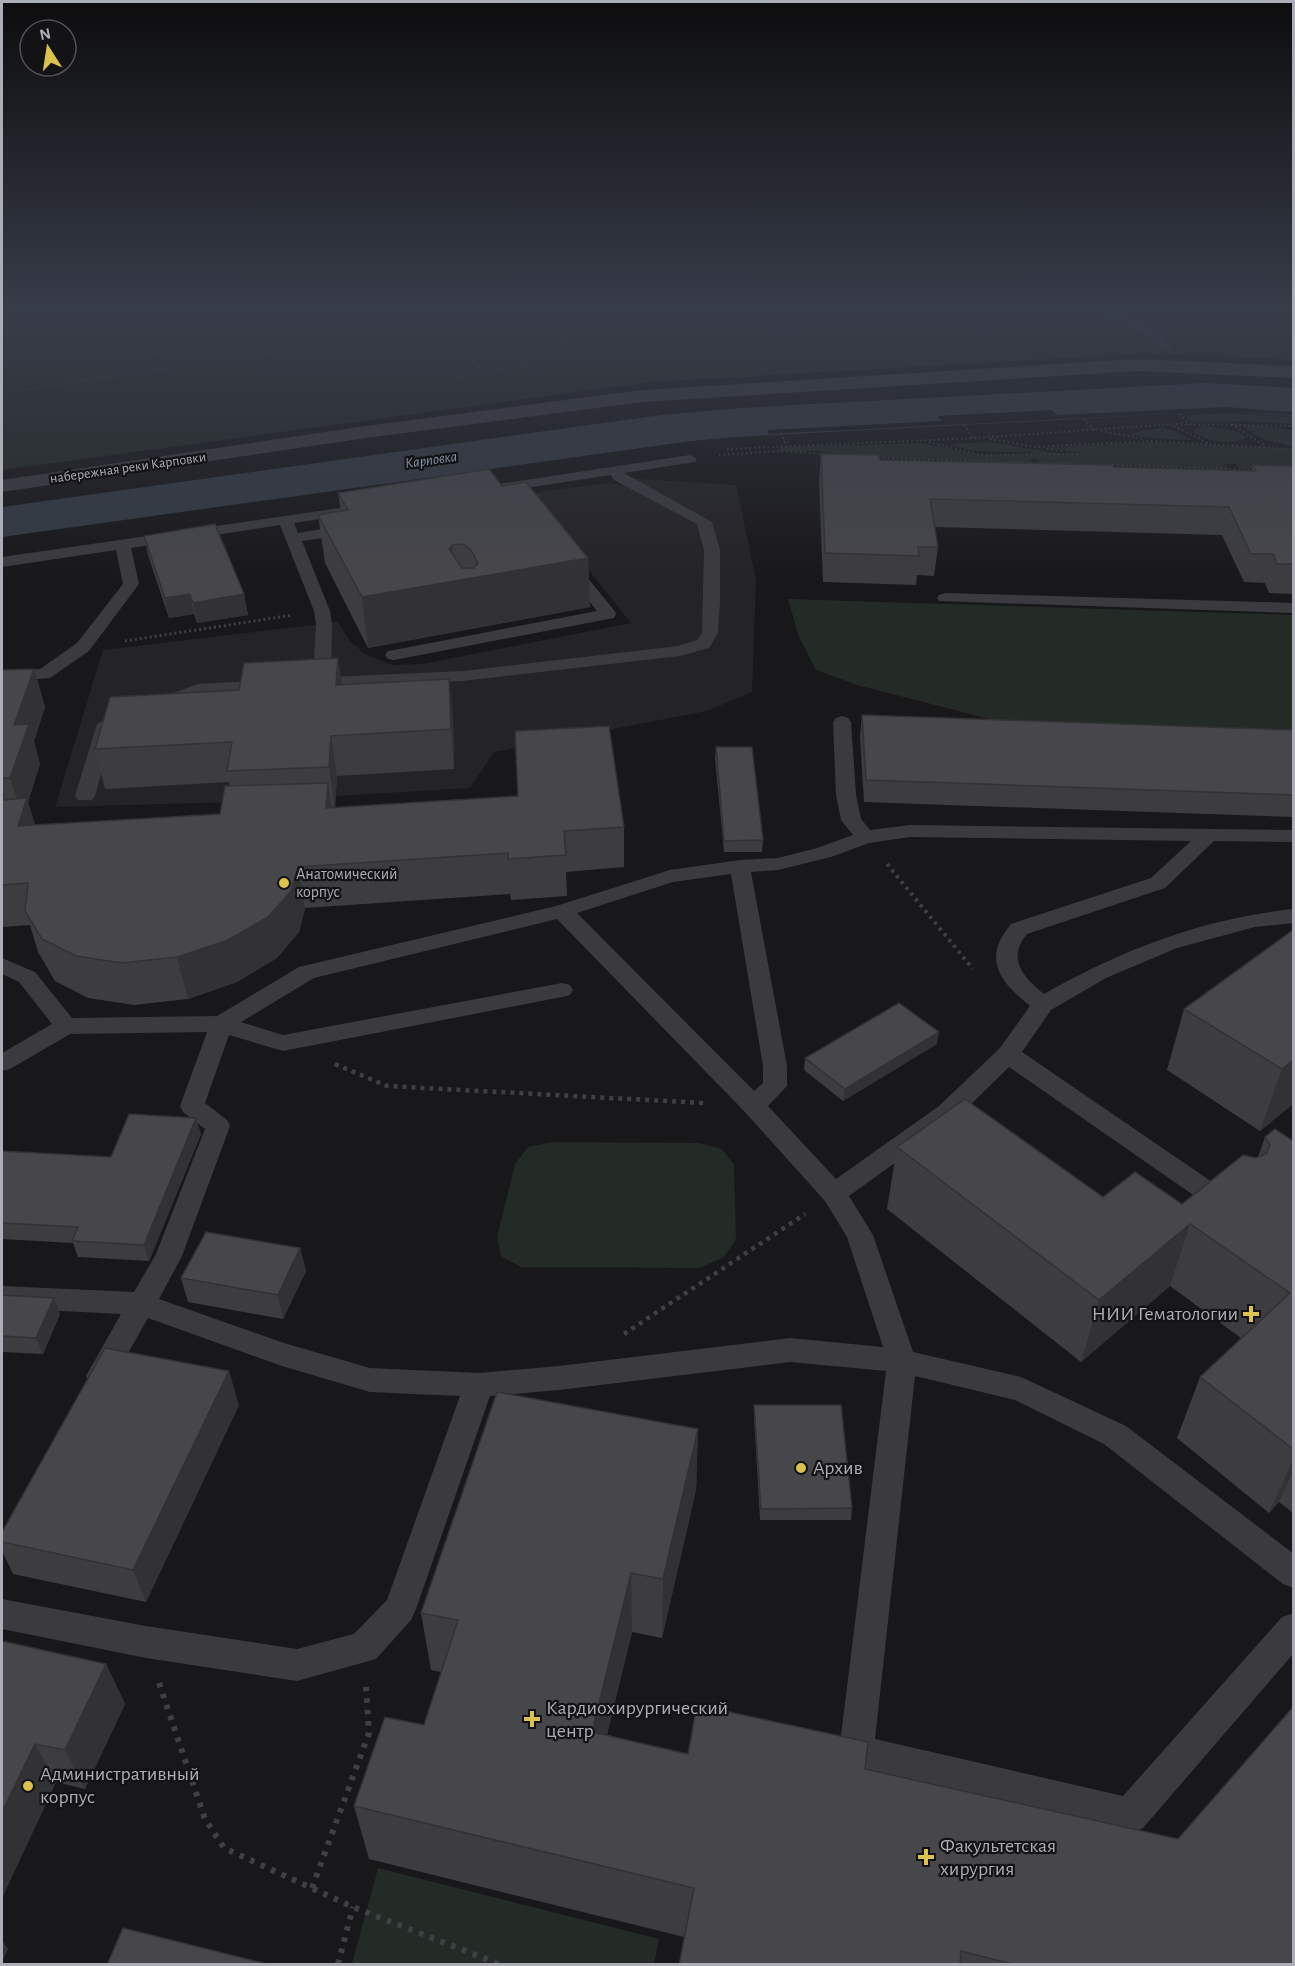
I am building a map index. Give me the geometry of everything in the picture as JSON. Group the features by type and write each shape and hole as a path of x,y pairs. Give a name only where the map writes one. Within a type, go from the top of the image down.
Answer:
{"street":[{"name":"набережная реки Карповки","path":"2,486 366,432 622,399"}],"lane":[{"path":"485,490 690,459"},
{"path":"147,710 198,689 463,675 681,651 703,644 710,633 712,602 712,550 704,522 619,477 614,470"},
{"path":"2,562 368,508"},
{"path":"285,520 322,610 324,624 322,683"},
{"path":"293,538 364,527"},
{"path":"2,677 44,674 83,648 131,584 122,544"},
{"path":"393,655 485,632 608,614 562,558"},
{"path":"945,598 1293,608"},
{"path":"85,796 105,726 126,718"},
{"path":"842,722 846,795 851,820 865,837"},
{"path":"84,1403 169,1256 218,1126 192,1106 221,1024 308,972 562,910 670,876 740,866 778,864 824,853 865,837 909,831 1293,836"},
{"path":"1043,1005 1018,984 1008,965 1008,944 1019,929 1158,883 1209,835"},
{"path":"740,866 775,1066 775,1086 753,1105"},
{"path":"562,910 753,1105 834,1194 860,1235 902,1361 856,1752 1130,1815 1293,1628"},
{"path":"834,1194 948,1112 1008,1054 1043,1005 1098,973 1169,943 1256,920 1293,916"},
{"path":"2,965 27,977 66,1026"},
{"path":"2,1063 66,1026 221,1024 283,1043 562,990"},
{"path":"1008,1054 1232,1208"},
{"path":"2,1297 142,1304 282,1354 370,1380 479,1384 559,1378 790,1350 902,1361 1021,1389 1115,1435 1293,1573"},
{"path":"2,1614 146,1642 297,1665 364,1648 400,1610 479,1384"}],"path":[{"path":"1180,414 1189,425"},
{"path":"1084,419 1093,430 1150,441"},
{"path":"1230,423 1266,447"},
{"path":"727,449 983,438 1230,423 1293,426"},
{"path":"964,425 974,438"},
{"path":"1174,426 1211,444"},
{"path":"781,434 786,445"},
{"path":"922,441 980,455 1079,454 983,438"},
{"path":"1034,447 1150,441 1293,449"},
{"path":"690,459 779,451 818,451 848,456"},
{"path":"869,458 1086,464"},
{"path":"1233,464 1237,469"},
{"path":"1098,465 1259,470"},
{"path":"83,648 322,610"},
{"path":"865,837 978,975"},
{"path":"283,1043 387,1086 753,1105"},
{"path":"618,1339 834,1194"},
{"path":"146,1642 205,1820 224,1848 353,1907 499,1965"},
{"path":"312,1888 369,1733 364,1648"},
{"path":"338,1965 353,1907"}],"shaded area":[{"path":"2,399 526,399 2,470"},
{"path":"1229,413 1293,417 1293,424 1247,421 1192,422 1185,415"},
{"path":"1251,425 1293,430 1293,447 1263,439 1245,428"},
{"path":"1203,426 1232,431 1248,438 1234,442 1214,441 1195,433 1194,430"},
{"path":"1161,428 1173,430 1192,440 1148,438 1128,434"},
{"path":"991,442 1062,454 1081,453 1045,448 1151,442 1293,449 1294,470 1239,469 1236,464 1226,464 1229,469 1038,463 1037,459 1031,459 1031,463 858,457 818,451 779,451 780,447 922,443 980,455 1046,453 972,451 948,444"},
{"path":"637,479 736,485 756,580 752,692 707,711 494,752 470,788 237,802 55,807 103,650 338,622 350,641 365,654 392,665 422,664 631,623 530,497 539,492 609,483 621,485"},
{"path":"788,599 1293,615 1293,733 1005,723 857,685 816,670 799,637"},
{"path":"553,1142 699,1143 722,1149 734,1165 736,1240 723,1258 699,1268 521,1267 501,1256 497,1237 515,1164 528,1147"},
{"path":"378,1868 659,1939 654,1964 352,1964"}],"water":[{"name":"Карповка","path":"913,399 1293,399 1293,416 1228,411 691,441 2,537 2,507 661,415 741,408"}],"pier":[{"path":"1226,407 1293,412 1293,415 1228,411 769,434 767,430 941,421 938,416 1052,410 1057,415"}],"building":[{"path":"821,454 878,455 879,460 1256,471 1253,465 1293,466 1293,564 1277,564 1273,554 1251,554 1229,507 930,499 938,547 918,547 919,556 825,553"},
{"path":"489,469 502,486 526,482 588,558 362,597 318,515 348,510 338,493","holes":["463,544 471,550 478,563 474,568 462,568 449,549 452,545"]},
{"path":"215,524 244,594 193,603 190,594 165,598 144,536"},
{"path":"338,658 336,685 449,679 451,729 331,736 329,767 227,771 232,742 95,749 110,697 239,690 244,663"},
{"path":"34,669 14,725 29,724 10,778 2,778 2,670"},
{"path":"862,715 1293,730 1293,795 866,780"},
{"path":"609,726 624,827 564,831 566,855 508,859 508,853 298,867 291,891 268,917 228,940 177,957 122,963 76,956 42,939 25,911 28,883 2,885 2,794 4,794 3,800 27,798 18,826 220,814 225,786 328,783 326,808 518,796 515,731"},
{"path":"716,747 752,747 763,840 724,841"},
{"path":"1293,930 1293,1060 1282,1069 1184,1009"},
{"path":"899,1003 939,1032 845,1089 805,1058"},
{"path":"965,1099 1103,1197 1135,1172 1182,1204 1243,1155 1255,1158 1266,1154 1270,1145 1265,1137 1275,1129 1293,1141 1293,1449 1200,1377 1290,1293 1190,1224 1099,1300 897,1147"},
{"path":"129,1114 196,1118 144,1245 72,1241 78,1227 2,1223 2,1151 111,1157"},
{"path":"206,1232 300,1248 278,1295 181,1278"},
{"path":"2,1295 54,1298 36,1338 2,1336"},
{"path":"105,1348 229,1371 133,1570 2,1542 2,1532"},
{"path":"497,1392 698,1429 663,1579 631,1573 592,1732 688,1754 697,1705 868,1742 865,1769 1178,1839 1293,1707 1293,1965 1016,1965 961,1951 960,1965 679,1965 694,1888 354,1806 385,1717 424,1725 458,1620 421,1613"},
{"name":"Архив","path":"754,1405 841,1405 852,1508 761,1509"},
{"path":"2,1641 106,1664 65,1750 35,1744 2,1812"},
{"path":"123,1928 271,1965 107,1965"}],"place":[{"name":"Анатомический корпус","path":"284,883"},
{"name":"НИИ Гематологии","path":"1251,1314"},
{"name":"Архив","path":"801,1468"},
{"name":"Кардиохирургический центр","path":"532,1719"},
{"name":"Административный корпус","path":"28,1786"},
{"name":"Факультетская хирургия","path":"926,1857"}]}
